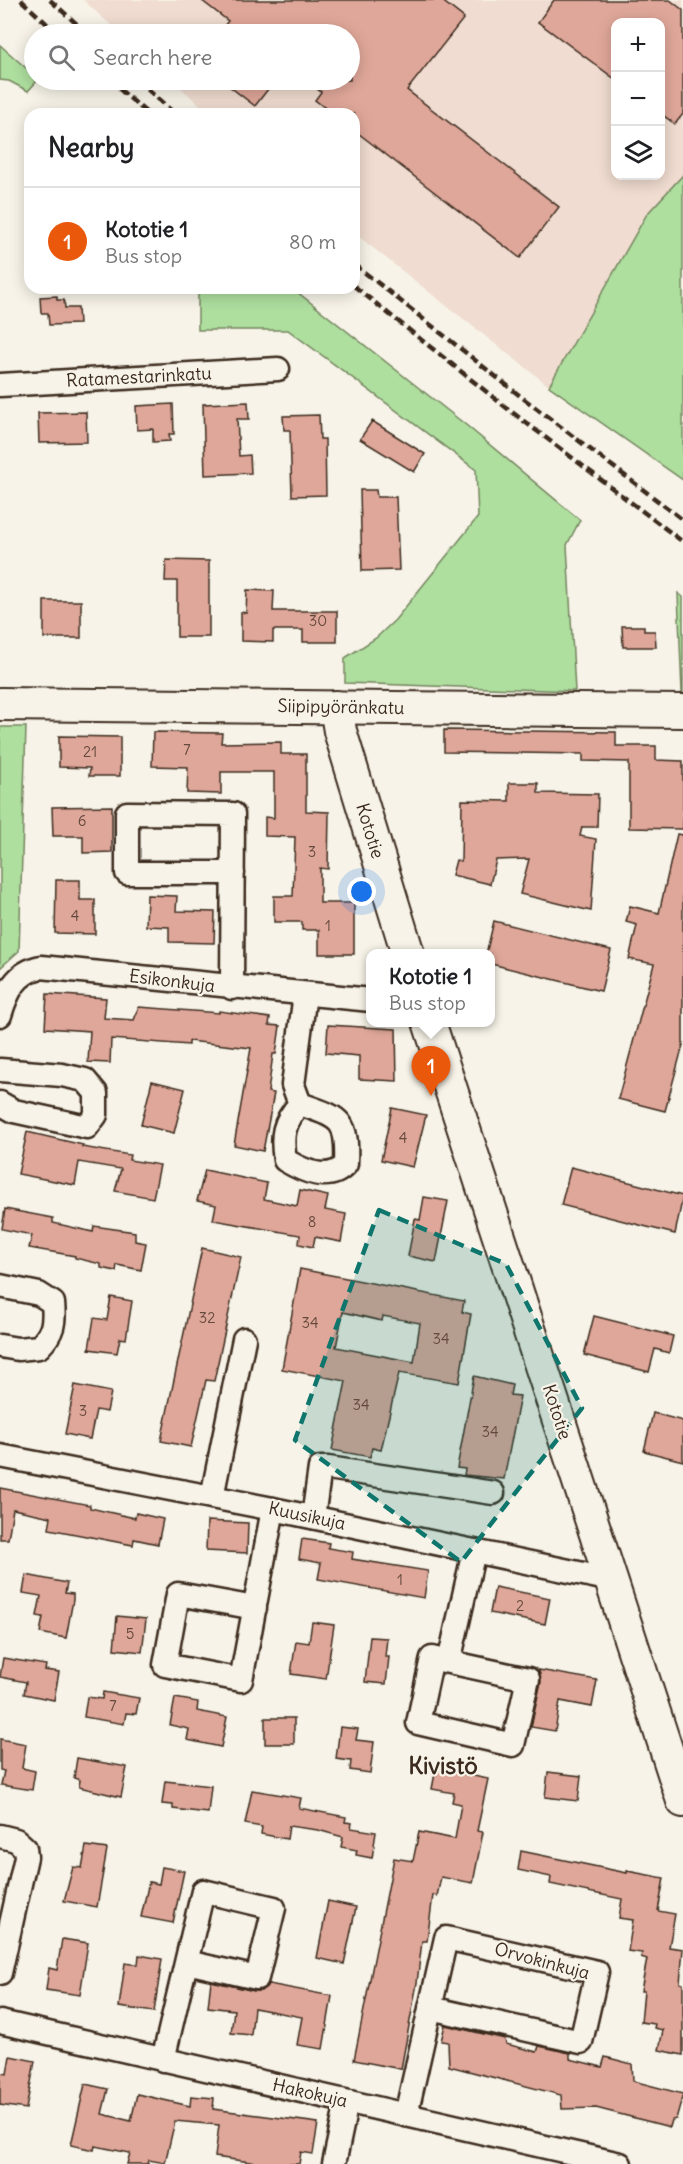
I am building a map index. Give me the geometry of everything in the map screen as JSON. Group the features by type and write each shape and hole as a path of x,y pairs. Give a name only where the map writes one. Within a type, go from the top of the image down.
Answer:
{"street":[{"name":"Ratamestarinkatu","path":"0,386 278,369"},
{"name":"Siipipyöränkatu","path":"0,704 683,711"},
{"name":"Kototie","path":"336,707 340,731 406,949"},
{"path":"232,873 127,873 127,813 233,813 232,988"},
{"name":"Esikonkuja","path":"0,1015 6,996 18,977 29,969 41,967 232,988 366,1000"},
{"path":"300,1104 293,1085 304,994"},
{"name":"Kototie","path":"430,1027 683,1801"},
{"path":"0,1070 62,1075 85,1080 96,1093 96,1115 87,1127 14,1111 0,1103"},
{"path":"0,1286 39,1294 53,1303 55,1320 51,1335 39,1347 18,1349 0,1346"},
{"path":"212,1497 244,1339"},
{"name":"Kuusikuja","path":"0,1456 313,1517 612,1580"},
{"path":"313,1517 320,1468 328,1467 494,1493"},
{"path":"255,1608 178,1594 165,1665 241,1680 255,1608 273,1509"},
{"path":"449,1662 474,1551"},
{"path":"432,1658 449,1662 528,1679 513,1745 417,1723 432,1658"},
{"path":"0,1836 16,1840 25,1848 26,1857 8,1907 0,1973"},
{"path":"163,2060 203,1891 274,1908 257,1978 187,1962"},
{"name":"Orvokinkuja","path":"406,2115 430,2008 446,1938 597,1972 581,2042 430,2008"},
{"name":"Hakokuja","path":"0,2022 620,2164"},
{"path":"334,2164 347,2102"}],"highlighted area":[{"path":"379,1210 506,1264 582,1408 461,1562 295,1440"}],"shaded area":[{"path":"83,0 683,0 683,175 647,214 549,386 360,238 360,108 203,108 183,90 360,90 360,24 110,24"}],"green space":[{"path":"0,45 24,66 24,89 9,81 0,80"},
{"path":"683,175 683,480 549,386 647,214"},
{"path":"198,294 300,294 466,425 580,520 567,545 575,691 345,683 345,658 376,638 395,620 478,517 476,470 288,330 198,330"},
{"path":"678,593 683,597 683,693 682,693"},
{"path":"0,727 26,727 19,951 0,968"}],"building":[{"path":"201,0 441,0 464,18 407,90 559,207 520,258 360,135 360,108 325,108 315,100 321,92 318,90 360,90 360,24 226,24 228,21"},
{"path":"554,0 670,0 683,10 683,114 675,124 665,117 665,18 611,18 611,76 538,22"},
{"path":"234,90 267,90 255,106"},
{"path":"57,296 57,300 64,300 65,308 78,308 79,324 49,325 48,313 41,313 40,297"},
{"path":"248,402 249,419 237,419 239,456 250,455 251,473 205,475 203,404"},
{"path":"173,404 174,434 169,434 170,441 153,442 153,429 137,430 136,406"},
{"path":"86,412 87,442 39,443 38,413"},
{"path":"319,415 320,439 325,439 326,495 292,496 290,430 284,430 283,416"},
{"path":"372,421 425,454 414,472 360,439"},
{"path":"360,490 376,490 377,497 396,497 399,570 362,571"},
{"path":"166,560 209,561 209,637 177,637 177,581 165,581"},
{"path":"247,590 274,591 273,611 337,611 337,642 303,642 303,630 273,630 273,642 241,641 241,612 246,613"},
{"path":"44,601 81,601 81,638 44,638"},
{"path":"622,626 644,626 644,631 655,631 656,647 623,647"},
{"path":"444,730 616,732 616,746 656,746 656,760 683,761 683,829 629,828 629,762 583,761 583,754 444,752"},
{"path":"153,732 222,733 221,743 281,742 281,754 306,754 306,811 329,812 328,869 320,868 320,903 354,903 354,954 319,954 319,930 302,930 302,922 274,922 274,896 293,896 295,837 265,836 265,817 274,818 274,772 221,772 221,794 187,793 188,767 152,766"},
{"path":"59,736 120,737 120,776 89,776 90,768 59,767"},
{"path":"509,783 538,783 538,793 598,794 597,827 582,827 580,836 596,839 591,911 520,894 529,859 496,860 490,884 452,875 456,860 461,861 462,800 509,801"},
{"path":"112,806 112,852 83,853 83,836 53,836 52,807"},
{"path":"677,834 683,835 683,1045 665,1111 618,1099 654,964 629,959 637,925 626,922 630,906 659,913"},
{"path":"56,880 80,880 80,900 95,900 95,934 55,933"},
{"path":"147,895 177,896 176,911 215,912 214,943 169,942 169,927 146,926"},
{"path":"494,921 611,950 601,991 495,965 495,949 487,949"},
{"path":"47,994 106,998 104,1018 134,1020 139,1007 219,1013 219,1011 270,1018 269,1025 280,1026 276,1054 273,1054 268,1092 274,1093 263,1151 234,1145 251,1048 189,1041 189,1045 111,1039 110,1063 88,1062 90,1031 45,1028"},
{"path":"328,1025 396,1029 397,1081 359,1079 359,1056 326,1053"},
{"path":"152,1081 185,1089 174,1133 141,1125"},
{"path":"392,1108 426,1115 413,1167 381,1160"},
{"path":"27,1132 83,1145 82,1147 130,1155 129,1160 160,1165 153,1198 115,1191 121,1169 79,1162 75,1185 18,1174"},
{"path":"571,1167 683,1196 675,1234 561,1205"},
{"path":"205,1170 267,1183 264,1199 297,1206 300,1190 328,1196 325,1210 346,1214 341,1242 315,1237 313,1247 299,1244 300,1235 213,1220 216,1205 197,1201"},
{"path":"424,1197 448,1201 436,1262 408,1256 415,1219 420,1220"},
{"path":"5,1209 53,1218 53,1223 93,1232 94,1226 135,1232 135,1241 146,1243 141,1270 117,1265 116,1271 101,1268 101,1264 75,1258 75,1256 29,1248 32,1235 2,1229"},
{"path":"202,1248 241,1257 214,1381 206,1380 191,1447 161,1441"},
{"path":"300,1269 464,1301 462,1312 471,1314 459,1383 399,1373 381,1450 372,1448 370,1457 332,1450 346,1381 282,1369","holes":["343,1312 382,1321 383,1316 420,1323 414,1362 336,1347"]},
{"path":"111,1297 132,1301 126,1339 120,1338 117,1353 89,1349 94,1318 107,1320"},
{"path":"594,1316 673,1336 669,1353 655,1349 649,1372 584,1355"},
{"path":"474,1376 512,1385 510,1395 520,1396 504,1479 464,1475 465,1469 457,1468"},
{"path":"75,1385 111,1392 107,1412 96,1410 90,1439 65,1434"},
{"path":"653,1413 683,1421 683,1461 644,1451"},
{"path":"0,1488 90,1505 90,1508 135,1518 136,1513 163,1519 158,1544 134,1539 133,1545 49,1529 51,1517 13,1509 8,1539 0,1539"},
{"path":"207,1521 248,1523 247,1553 206,1551"},
{"path":"302,1539 329,1543 328,1548 353,1552 352,1559 428,1571 424,1598 318,1579 321,1563 299,1559"},
{"path":"26,1575 67,1583 65,1593 73,1594 73,1600 66,1638 40,1633 43,1617 37,1616 41,1596 23,1593"},
{"path":"495,1587 550,1598 545,1624 490,1613"},
{"path":"117,1616 146,1619 142,1652 114,1649"},
{"path":"312,1622 334,1625 326,1679 291,1674 296,1641 309,1643"},
{"path":"370,1637 387,1638 385,1657 389,1657 386,1684 365,1682"},
{"path":"3,1658 46,1665 45,1670 59,1672 54,1700 24,1694 26,1682 0,1677"},
{"path":"539,1670 597,1680 592,1707 560,1701 555,1731 531,1727 541,1682"},
{"path":"103,1692 139,1698 136,1714 126,1713 124,1724 84,1717 87,1697 102,1699"},
{"path":"175,1698 198,1702 197,1711 227,1717 221,1747 187,1740 189,1729 170,1725"},
{"path":"265,1718 294,1718 294,1744 265,1744"},
{"path":"340,1727 358,1729 356,1740 374,1742 370,1773 350,1770 351,1761 336,1759"},
{"path":"0,1739 26,1744 22,1768 35,1771 32,1790 1,1785 4,1771 0,1770"},
{"path":"77,1758 127,1767 121,1797 79,1787 80,1780 74,1778"},
{"path":"436,1768 488,1779 477,1831 483,1832 473,1883 441,1877 437,1896 433,1895 427,1941 422,1941 417,1983 401,2069 354,2060 394,1858 413,1861 419,1832 455,1839 461,1804 452,1802 454,1793 432,1789"},
{"path":"548,1772 581,1776 578,1801 545,1797"},
{"path":"165,1781 211,1786 208,1813 173,1809 173,1805 162,1804"},
{"path":"252,1790 301,1798 299,1808 346,1817 345,1822 352,1823 351,1828 376,1832 372,1858 356,1855 357,1850 341,1847 343,1837 318,1830 289,1826 287,1839 261,1834 262,1827 245,1824"},
{"path":"86,1846 107,1849 97,1907 64,1901 73,1867 82,1868"},
{"path":"521,1851 627,1873 627,1871 664,1878 658,1911 675,1914 669,1947 683,1949 680,1983 683,1984 683,2055 659,2050 663,2030 654,2028 655,2024 641,2022 644,1991 641,1991 647,1959 641,1957 642,1953 628,1951 633,1920 619,1918 622,1899 550,1884 551,1877 518,1870"},
{"path":"162,1867 184,1871 173,1923 141,1917 149,1882 159,1884"},
{"path":"328,1901 356,1907 344,1964 317,1958"},
{"path":"62,1939 88,1943 80,1995 46,1990 49,1968 57,1970"},
{"path":"139,1955 162,1959 154,2012 119,2007 125,1963 138,1965"},
{"path":"211,1981 254,1991 261,1991 269,1984 332,1996 323,2049 297,2045 302,2017 254,2008 251,2035 231,2033 234,2010 208,2007"},
{"path":"445,2025 505,2039 506,2044 537,2052 539,2046 570,2053 570,2059 602,2067 605,2057 632,2064 633,2081 683,2094 676,2119 672,2120 670,2127 596,2108 562,2109 561,2095 449,2066 448,2042 441,2041"},
{"path":"10,2056 35,2061 26,2109 0,2105 0,2073 7,2074"},
{"path":"85,2084 108,2089 102,2114 131,2121 137,2094 190,2106 191,2096 214,2098 213,2109 318,2123 313,2154 301,2152 299,2164 264,2164 215,2157 219,2125 175,2121 165,2163 149,2160 148,2164 127,2164 130,2153 95,2146 94,2150 71,2145"}],"railway":[{"path":"21,0 47,24"},
{"path":"50,0 77,24"},
{"path":"120,90 141,108"},
{"path":"148,90 168,108"},
{"path":"360,269 519,395 683,520"},
{"path":"360,291 508,409 683,542"}],"place":[{"name":"Kototie 1","path":"431,1096"}],"district":[{"name":"Kivistö","path":"443,1766"}]}
